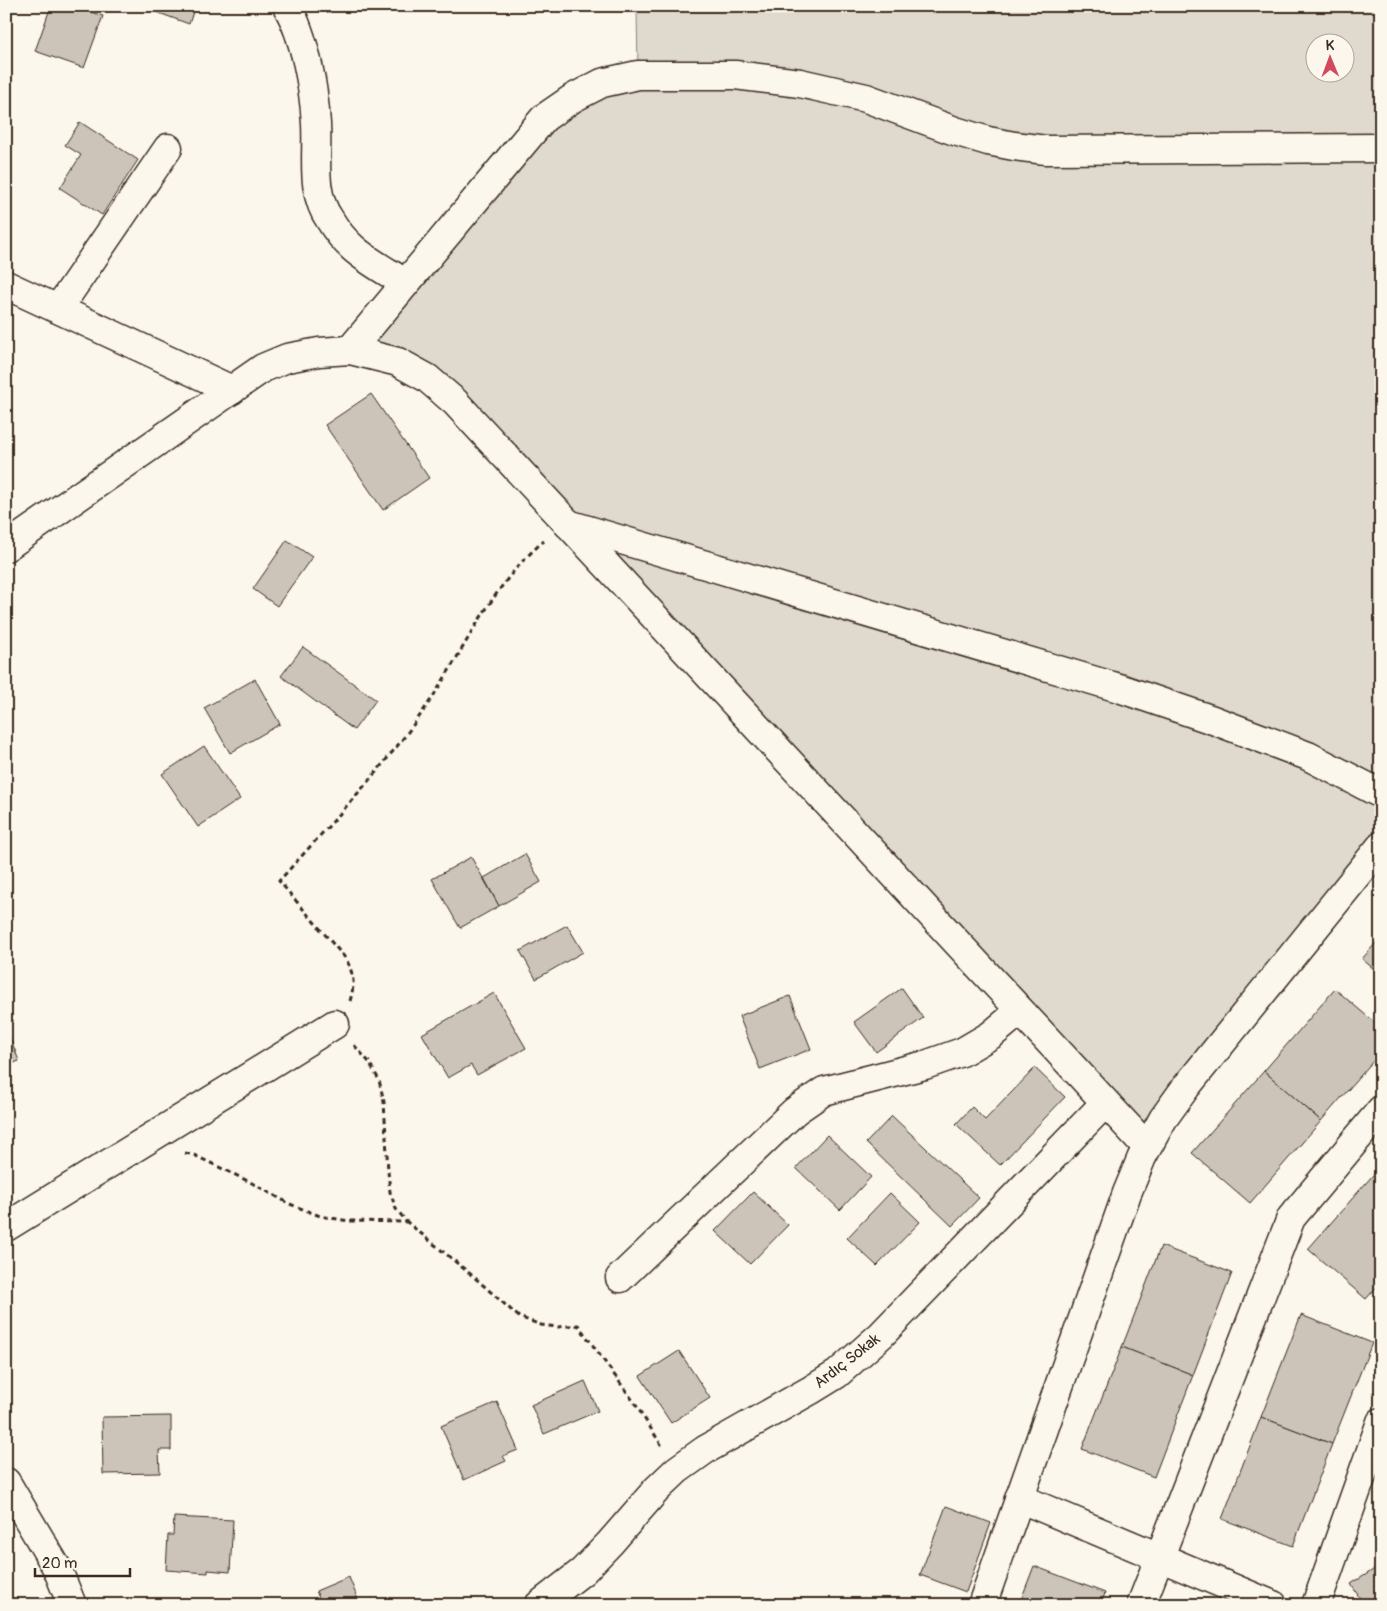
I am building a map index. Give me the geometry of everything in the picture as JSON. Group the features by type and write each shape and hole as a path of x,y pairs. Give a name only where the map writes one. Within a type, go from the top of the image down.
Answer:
{"street":[{"path":"287,6 293,16 305,55 313,93 316,125 315,168 320,196 329,219 354,249 405,283"},
{"path":"350,350 544,118 573,98 602,83 638,75 735,75 800,83 866,98 955,132 988,141 1046,150 1381,148"},
{"path":"58,309 168,148"},
{"path":"6,285 232,390"},
{"path":"6,547 263,368 287,358 319,352 350,350 398,362 427,378 455,402 1147,1147"},
{"path":"566,523 1128,691 1308,756 1381,794"},
{"path":"982,1605 1127,1192 1147,1147 1163,1119 1186,1087 1381,846"},
{"path":"620,1278 794,1111 824,1091 917,1067 962,1052 990,1035 1020,1011"},
{"path":"6,1227 335,1024"},
{"name":"Ardıç Sokak","path":"540,1605 583,1571 604,1550 657,1489 677,1470 705,1450 837,1374 881,1335 1105,1103"},
{"path":"1141,1605 1290,1218 1381,1110"},
{"path":"1316,1605 1381,1422"},
{"path":"6,1482 57,1568 72,1605"},
{"path":"1019,1498 1274,1605"}],"path":[{"path":"566,523 531,552 503,585 478,622 430,702 387,759 280,881 346,959 353,973 354,987 348,1006 335,1024 369,1062 379,1080 384,1102 390,1192 396,1210 407,1222 520,1317 541,1325 558,1327 578,1325 634,1402 677,1470"},
{"path":"143,1143 194,1155 290,1204 320,1216 350,1221 407,1222"}],"shaded area":[{"path":"637,6 1381,6 1381,846 1147,1147 455,402 350,350 544,118 638,75"}],"building":[{"path":"51,6 74,6 103,16 84,68 35,51"},
{"path":"140,6 195,6 189,24"},
{"path":"80,122 138,160 102,215 60,188 81,155 65,145"},
{"path":"371,394 429,478 383,510 325,425"},
{"path":"287,540 312,557 277,606 253,589"},
{"path":"303,647 376,700 354,730 281,676"},
{"path":"255,679 280,724 230,753 204,708"},
{"path":"204,746 240,799 198,827 162,774"},
{"path":"525,854 541,882 499,906 484,878"},
{"path":"471,857 499,906 460,928 432,879"},
{"path":"567,925 583,952 536,979 520,951"},
{"path":"1381,937 1381,975 1362,959"},
{"path":"902,988 923,1018 876,1052 854,1022"},
{"path":"1335,989 1381,1028 1381,1052 1321,1121 1264,1071"},
{"path":"494,993 526,1048 477,1075 471,1065 448,1078 422,1034"},
{"path":"790,996 811,1049 760,1069 739,1016"},
{"path":"6,1026 19,1061 6,1066"},
{"path":"1035,1068 1065,1097 1000,1165 956,1124 972,1107 985,1120"},
{"path":"1264,1071 1321,1121 1250,1203 1192,1153"},
{"path":"892,1116 979,1198 952,1226 866,1143"},
{"path":"827,1135 871,1177 840,1210 796,1168"},
{"path":"1380,1167 1381,1282 1366,1299 1308,1249"},
{"path":"753,1192 788,1225 750,1264 715,1231"},
{"path":"890,1193 920,1222 877,1266 847,1238"},
{"path":"1161,1246 1232,1273 1193,1375 1122,1347"},
{"path":"1301,1315 1372,1343 1332,1444 1261,1417"},
{"path":"1122,1347 1193,1375 1154,1477 1082,1449"},
{"path":"679,1351 710,1398 671,1423 640,1376"},
{"path":"585,1381 598,1411 544,1434 531,1405"},
{"path":"497,1402 518,1450 503,1456 506,1461 464,1480 441,1426"},
{"path":"171,1416 171,1450 159,1450 160,1473 103,1474 102,1417"},
{"path":"1261,1417 1332,1444 1293,1546 1222,1519"},
{"path":"946,1506 991,1523 966,1592 920,1575"},
{"path":"174,1517 233,1520 230,1572 208,1570 208,1573 166,1570 168,1535 173,1535"},
{"path":"1381,1565 1381,1605 1364,1605 1351,1584"},
{"path":"1034,1566 1105,1593 1101,1605 1019,1605"},
{"path":"349,1577 360,1605 322,1605 316,1591"}]}
